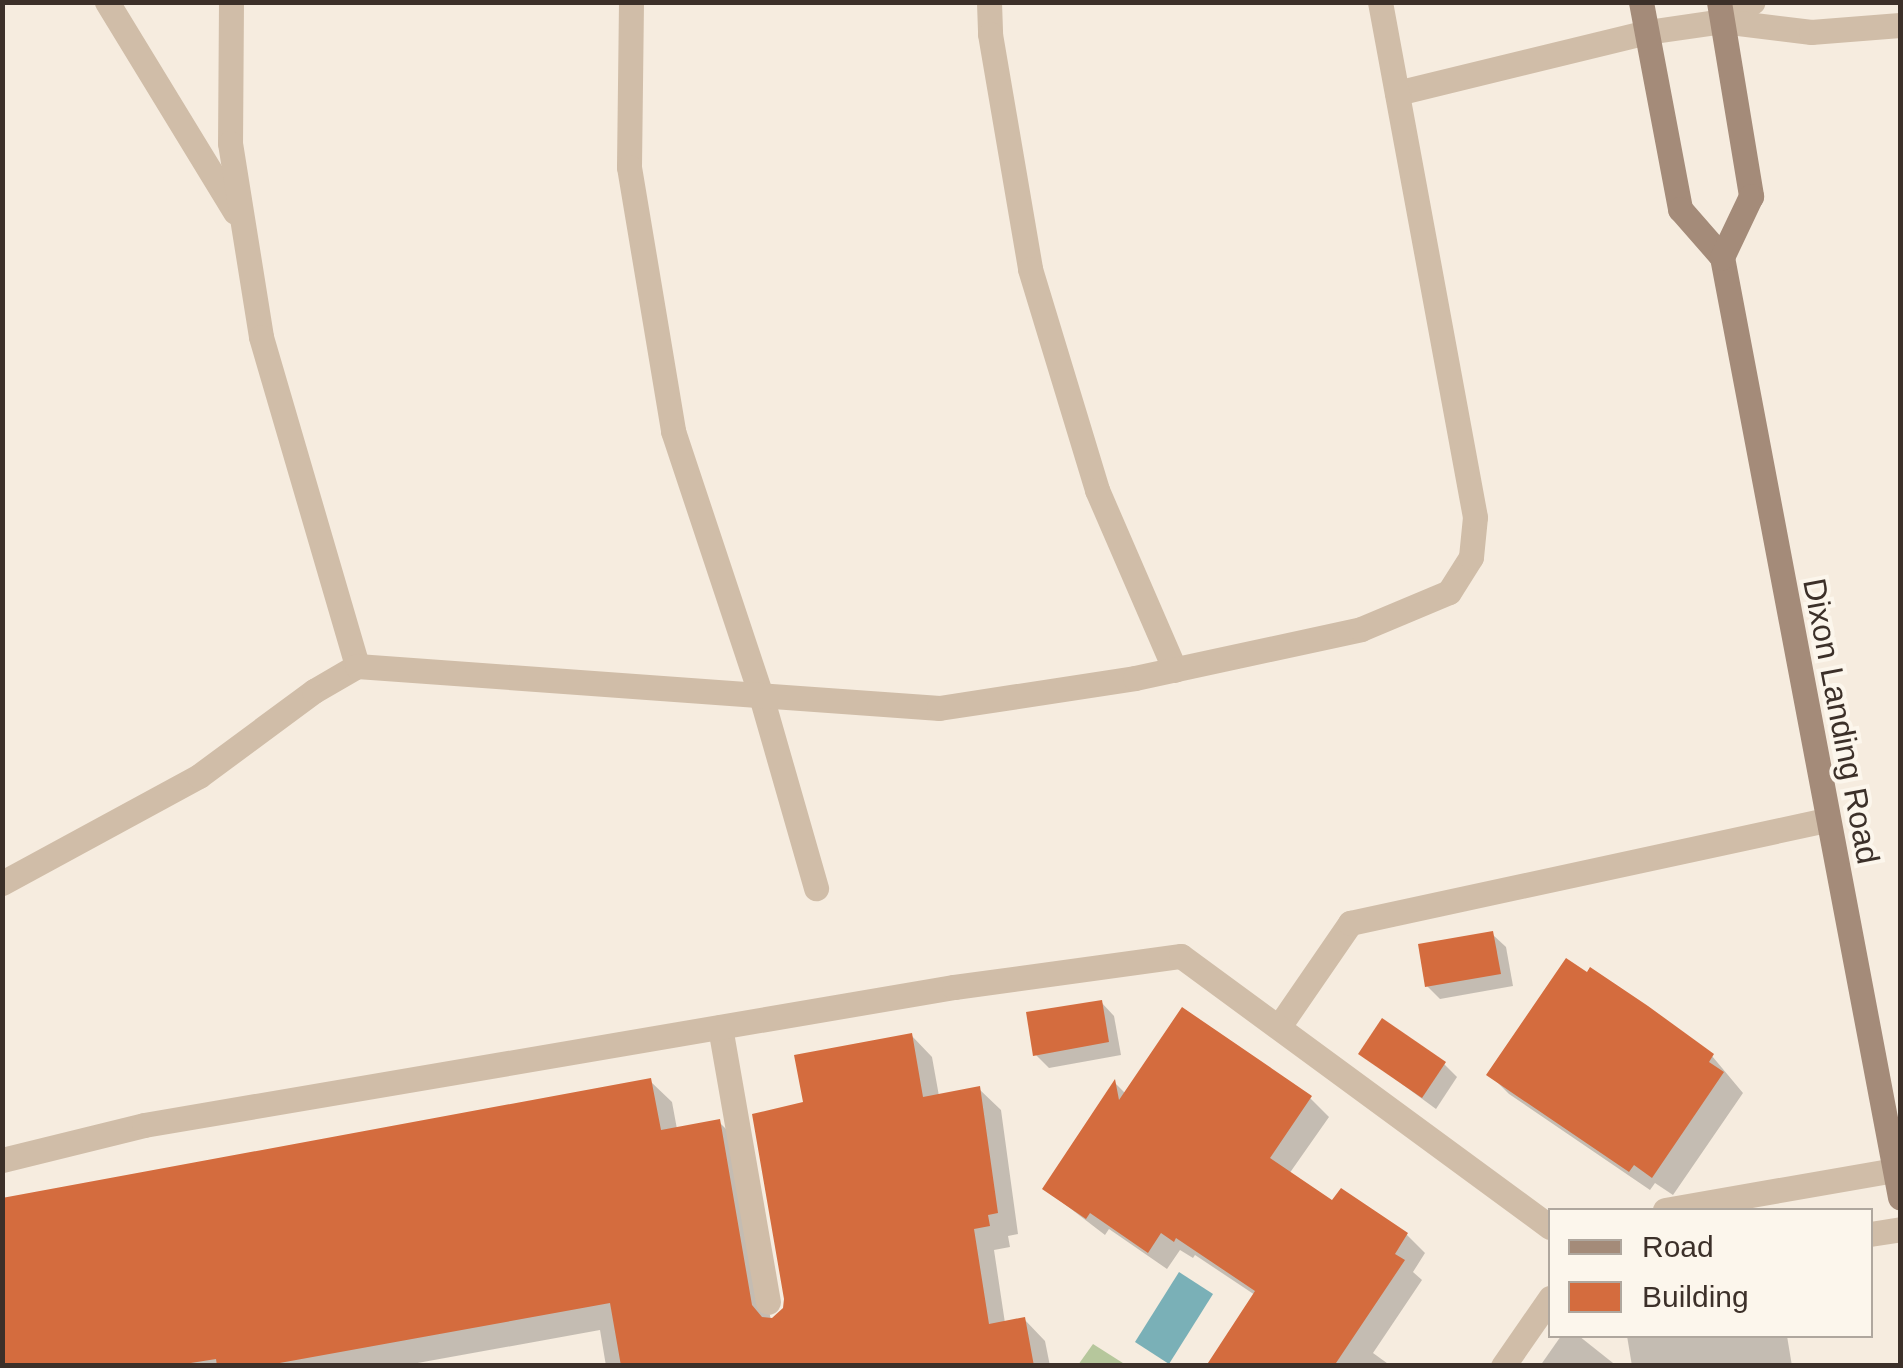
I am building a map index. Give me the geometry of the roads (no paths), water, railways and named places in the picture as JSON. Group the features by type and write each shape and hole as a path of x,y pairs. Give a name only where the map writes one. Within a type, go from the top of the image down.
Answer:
{"main road":[{"path":"1641,2 1680,209 1722,257 1751,196 1720,12"},
{"name":"Dixon Landing Road","path":"1722,257 1900,1197"}],"street":[{"path":"107,2 243,225"},
{"path":"231,2 230,143 261,337 356,666"},
{"path":"630,2 629,167 673,431 761,696 816,888"},
{"path":"989,2 990,34 1030,269 1098,490 1175,670"},
{"path":"2,882 199,776 314,691 356,666 940,708 1175,670 1361,629 1450,592 1471,557 1475,517 1380,2"},
{"path":"1396,93 1753,2"},
{"path":"1720,12 1810,32 1900,25"},
{"path":"1280,1025 1350,923 1826,820"},
{"path":"2,1160 144,1125 954,987 1181,956 1548,1226"},
{"path":"720,1027 768,1302"},
{"path":"1676,1208 1895,1170"},
{"path":"1873,1234 1900,1229"},
{"path":"1502,1366 1548,1301"}],"water":[{"path":"1179,1272 1213,1294 1169,1364 1135,1342"}]}
